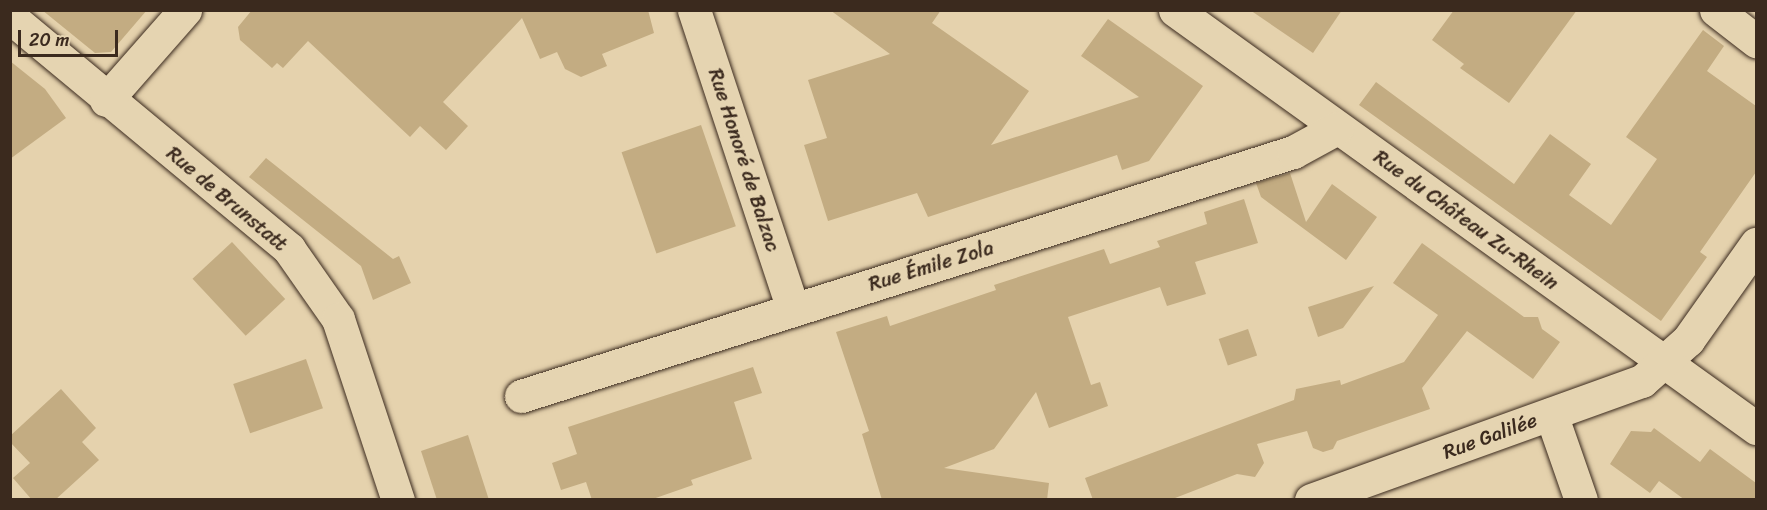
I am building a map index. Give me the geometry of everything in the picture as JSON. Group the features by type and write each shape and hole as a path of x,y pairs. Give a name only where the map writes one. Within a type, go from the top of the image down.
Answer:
{"street":[{"path":"106,99 185,10"},
{"name":"Rue Honoré de Balzac","path":"694,10 793,309"},
{"name":"Rue du Château Zu-Rhein","path":"1175,10 1756,428"},
{"path":"1716,10 1756,41"},
{"name":"Rue de Brunstatt","path":"10,17 289,249 338,319 398,500"},
{"name":"Rue Émile Zola","path":"521,396 1293,152 1337,128"},
{"name":"Rue Galilée","path":"1311,500 1642,381 1662,360 1688,340 1756,244"},
{"path":"1551,414 1581,500"}],"building":[{"path":"42,10 147,10 111,52 95,53"},
{"path":"252,10 648,10 654,33 602,54 607,66 581,77 565,69 557,52 540,59 522,18 443,102 468,126 446,150 420,126 410,137 308,41 283,68 277,63 272,68 240,40 238,27"},
{"path":"830,10 941,10 932,23 1029,91 991,145 1139,97 1081,56 1108,19 1203,86 1149,161 1122,170 1117,155 928,217 917,193 828,221 804,145 827,138 808,80 890,54"},
{"path":"1250,10 1342,10 1313,53"},
{"path":"1454,10 1577,10 1509,103 1460,68 1464,64 1432,40"},
{"path":"1703,30 1724,46 1707,71 1756,106 1756,172 1700,252 1707,257 1661,321 1359,105 1376,82 1514,184 1550,134 1591,164 1569,195 1611,225 1657,159 1626,137"},
{"path":"10,61 45,89 66,118 10,159"},
{"path":"701,125 736,226 656,254 622,152"},
{"path":"266,158 393,259 399,256 411,283 373,300 361,266 249,177"},
{"path":"1290,173 1306,222 1332,184 1377,217 1346,260 1261,197 1256,183"},
{"path":"1244,199 1258,243 1195,262 1206,294 1167,306 1160,287 1068,317 1091,385 1100,382 1108,406 1049,428 1036,392 994,449 944,468 1049,483 1047,500 882,500 862,434 869,431 836,332 887,316 890,326 996,290 994,285 1104,249 1110,264 1160,247 1157,241 1207,224 1204,212"},
{"path":"232,242 285,299 246,336 193,279"},
{"path":"1422,243 1524,317 1538,317 1542,329 1560,342 1533,379 1467,331 1422,388 1430,409 1337,441 1333,449 1323,452 1313,448 1307,431 1257,444 1264,463 1255,477 1237,474 1170,500 1093,500 1085,478 1294,400 1296,389 1340,380 1341,385 1404,362 1438,315 1393,283"},
{"path":"1374,286 1343,328 1318,337 1308,307"},
{"path":"1248,329 1257,355 1228,366 1219,339"},
{"path":"306,359 323,408 250,433 233,384"},
{"path":"753,367 762,393 734,402 752,459 691,480 693,485 650,500 592,500 586,482 561,490 552,463 577,454 568,427"},
{"path":"61,389 96,428 82,442 99,460 55,500 32,500 13,478 30,463 10,442 10,436"},
{"path":"1654,428 1700,462 1710,449 1756,483 1756,500 1685,500 1659,481 1650,493 1610,464 1631,431 1651,432"},
{"path":"468,435 489,500 437,500 421,451"}]}
